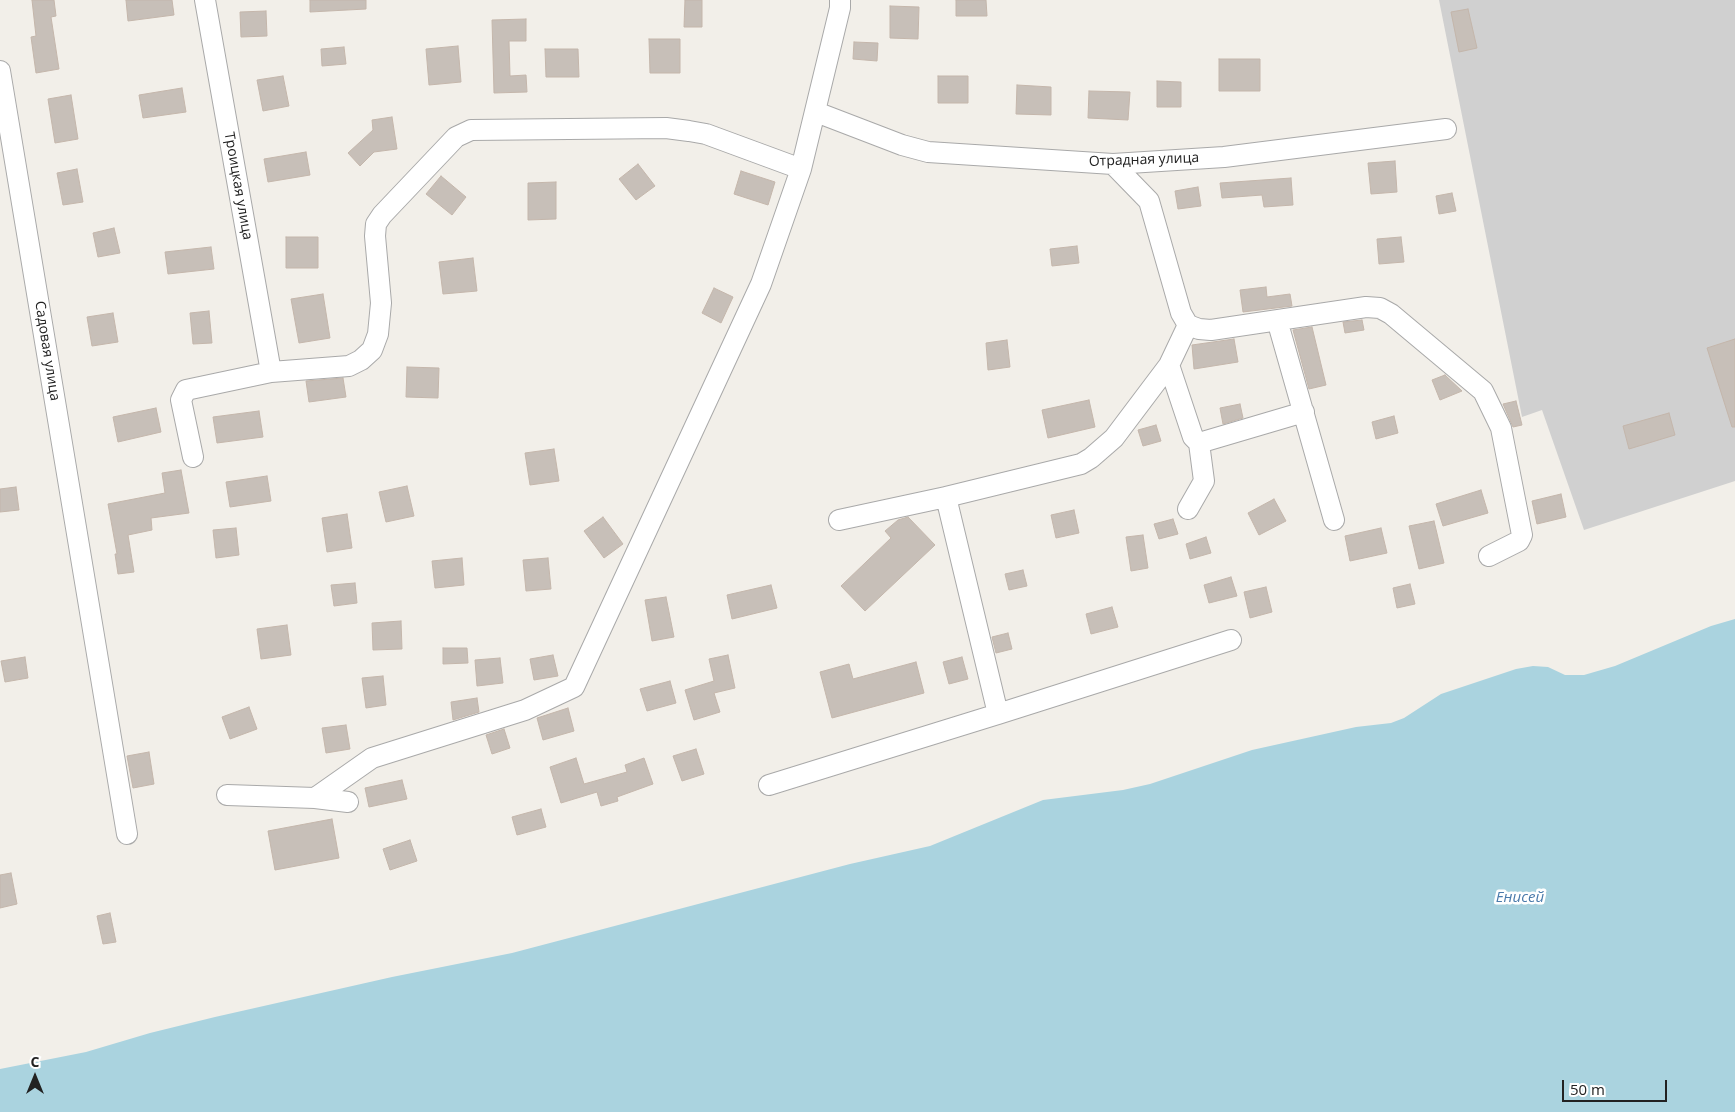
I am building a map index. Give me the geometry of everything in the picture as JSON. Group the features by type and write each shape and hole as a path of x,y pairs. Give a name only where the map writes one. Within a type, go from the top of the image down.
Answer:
{"street":[{"name":"Троицкая улица","path":"205,0 271,372"},
{"path":"315,798 372,758 525,710 574,687 761,284 802,169 840,8 840,0"},
{"name":"Садовая улица","path":"0,71 127,834"},
{"name":"Отрадная улица","path":"816,112 902,145 928,152 1113,164 1224,157 1446,129"},
{"path":"193,457 181,400 186,390 271,372 349,366 361,360 372,350 378,334 381,303 375,236 376,224 382,215 456,137 471,130 666,128 689,130 706,134 802,169"},
{"path":"1113,164 1149,200 1181,313 1188,325 1199,329 1211,330 1366,307 1380,308 1391,314 1483,391 1501,428 1522,535 1519,541 1490,556"},
{"path":"1278,320 1334,520"},
{"path":"839,520 946,497 1082,464 1114,438 1169,365 1188,325"},
{"path":"1169,365 1192,437 1199,443 1204,481 1188,509"},
{"path":"1199,443 1304,412"},
{"path":"946,497 998,714"},
{"path":"769,785 1231,640"},
{"path":"227,794 315,798 348,802"}],"shaded area":[{"path":"1439,0 1735,0 1735,481 1584,530 1542,410 1522,417"}],"water":[{"name":"Енисей","path":"1735,619 1735,1112 0,1112 0,1069 86,1052 150,1033 215,1017 392,977 512,953 850,864 930,846 1043,800 1123,790 1150,784 1252,750 1356,727 1391,723 1404,718 1441,694 1516,669 1533,666 1548,667 1565,675 1584,675 1615,666 1711,626"}],"building":[{"path":"32,0 54,0 56,16 51,17 59,69 36,73 31,37 36,36"},
{"path":"126,0 172,0 174,15 128,21"},
{"path":"310,0 366,0 366,9 310,12"},
{"path":"685,0 702,0 702,27 684,27"},
{"path":"956,0 986,0 987,16 956,16"},
{"path":"890,6 919,7 918,39 890,38"},
{"path":"1468,9 1477,48 1459,52 1451,12"},
{"path":"266,11 267,36 241,37 240,12"},
{"path":"526,19 526,41 509,41 510,76 526,75 527,92 494,93 492,20"},
{"path":"649,39 680,39 680,73 650,73"},
{"path":"854,42 878,43 877,61 853,59"},
{"path":"458,46 461,82 429,85 426,49"},
{"path":"344,47 346,64 322,66 321,49"},
{"path":"545,49 578,49 579,77 546,77"},
{"path":"1219,59 1260,59 1260,91 1219,91"},
{"path":"283,76 289,106 263,111 257,80"},
{"path":"938,76 968,76 968,103 938,103"},
{"path":"1157,81 1181,82 1181,107 1157,107"},
{"path":"1017,85 1051,87 1051,115 1016,114"},
{"path":"182,88 186,112 143,118 139,95"},
{"path":"1089,91 1130,92 1128,120 1088,118"},
{"path":"71,95 78,139 55,143 48,99"},
{"path":"392,117 397,149 374,152 360,166 348,153 373,130 372,120"},
{"path":"306,152 310,175 268,182 264,159"},
{"path":"1395,161 1397,192 1371,194 1368,163"},
{"path":"638,164 655,186 636,200 619,179"},
{"path":"77,169 83,202 63,205 57,173"},
{"path":"741,171 775,182 768,205 734,194"},
{"path":"441,176 466,197 452,215 426,194"},
{"path":"1291,178 1293,205 1264,207 1262,195 1222,198 1220,183"},
{"path":"556,182 556,219 528,220 528,183"},
{"path":"1198,187 1201,206 1178,209 1175,191"},
{"path":"1452,193 1456,211 1439,214 1436,196"},
{"path":"114,228 120,253 98,257 93,233"},
{"path":"286,237 318,237 318,268 286,268"},
{"path":"1401,237 1404,262 1379,264 1377,239"},
{"path":"1077,246 1079,263 1052,266 1050,249"},
{"path":"211,247 214,269 168,274 165,252"},
{"path":"473,258 477,291 443,294 439,262"},
{"path":"1266,287 1267,297 1290,294 1292,306 1243,312 1240,290"},
{"path":"714,288 733,297 721,323 702,313"},
{"path":"323,294 330,338 299,343 291,299"},
{"path":"209,311 212,343 193,344 190,313"},
{"path":"113,313 118,342 92,346 87,317"},
{"path":"1362,320 1364,330 1345,333 1343,322"},
{"path":"1312,327 1326,385 1309,389 1293,330"},
{"path":"1234,339 1238,362 1194,369 1192,345"},
{"path":"1735,339 1735,427 1732,427 1707,348"},
{"path":"1007,340 1010,367 988,370 986,343"},
{"path":"407,367 439,368 438,398 406,397"},
{"path":"1445,375 1462,391 1440,400 1432,380"},
{"path":"343,378 346,397 309,402 306,381"},
{"path":"1089,400 1095,427 1048,438 1042,410"},
{"path":"1516,401 1522,425 1513,427 1503,404"},
{"path":"1240,404 1243,418 1223,424 1220,408"},
{"path":"156,408 161,432 118,442 113,417"},
{"path":"259,411 263,437 217,443 213,417"},
{"path":"1669,413 1675,435 1629,449 1623,426"},
{"path":"1394,416 1398,433 1376,439 1372,422"},
{"path":"1156,425 1161,441 1143,446 1138,430"},
{"path":"554,449 559,481 530,485 525,453"},
{"path":"181,470 189,513 151,518 152,530 128,535 134,572 118,574 115,554 117,554 108,504 165,493 162,473"},
{"path":"267,476 271,501 230,507 226,482"},
{"path":"407,486 414,516 386,522 379,492"},
{"path":"16,487 19,510 0,512 0,489"},
{"path":"1481,490 1488,513 1443,526 1436,504"},
{"path":"1561,494 1566,517 1537,524 1532,501"},
{"path":"1274,499 1286,521 1259,535 1248,513"},
{"path":"1074,510 1079,533 1056,538 1051,515"},
{"path":"347,514 352,548 327,552 322,518"},
{"path":"603,517 623,544 604,558 584,531"},
{"path":"908,517 935,545 865,611 841,586 891,538 885,531 898,520"},
{"path":"1173,519 1178,534 1159,539 1154,524"},
{"path":"1434,521 1444,563 1419,569 1409,526"},
{"path":"236,528 239,555 216,558 213,530"},
{"path":"1381,528 1387,553 1350,561 1345,536"},
{"path":"1143,535 1148,568 1131,571 1126,537"},
{"path":"1206,537 1211,553 1190,559 1186,544"},
{"path":"462,558 464,585 435,588 432,561"},
{"path":"548,558 551,589 526,591 523,560"},
{"path":"1023,570 1027,586 1009,590 1005,574"},
{"path":"1231,577 1237,596 1209,603 1204,585"},
{"path":"355,583 357,603 334,606 331,585"},
{"path":"1410,584 1415,604 1397,608 1393,588"},
{"path":"771,585 777,608 732,619 727,595"},
{"path":"1266,587 1272,612 1250,618 1244,592"},
{"path":"666,597 674,637 652,641 645,600"},
{"path":"1112,607 1118,627 1091,634 1086,614"},
{"path":"401,621 402,649 373,650 372,623"},
{"path":"287,625 291,655 261,659 257,629"},
{"path":"1008,633 1012,649 996,653 992,637"},
{"path":"443,648 467,648 468,663 443,664"},
{"path":"553,655 558,676 534,680 530,659"},
{"path":"728,655 735,688 714,693 720,712 694,720 685,690 714,681 709,659"},
{"path":"25,657 28,678 5,682 1,661"},
{"path":"962,657 968,679 949,684 943,662"},
{"path":"500,658 503,683 477,686 475,660"},
{"path":"916,662 924,693 832,718 820,672 849,664 853,679"},
{"path":"383,676 386,705 366,708 362,678"},
{"path":"670,681 676,703 647,711 640,689"},
{"path":"477,698 479,712 453,720 451,702"},
{"path":"249,707 257,729 230,739 222,717"},
{"path":"568,708 574,731 543,740 537,718"},
{"path":"346,725 350,749 326,753 322,728"},
{"path":"504,729 510,748 492,754 486,735"},
{"path":"696,749 704,774 682,781 673,756"},
{"path":"149,752 154,784 133,788 127,756"},
{"path":"576,758 584,784 627,772 625,765 644,758 653,784 617,797 618,801 601,806 597,792 561,803 550,767"},
{"path":"402,780 407,799 369,807 365,788"},
{"path":"541,809 546,827 517,835 512,817"},
{"path":"332,819 339,858 275,870 268,831"},
{"path":"410,840 417,861 390,870 383,849"},
{"path":"11,873 17,904 0,908 0,875"},
{"path":"110,913 116,942 103,944 97,916"}]}
